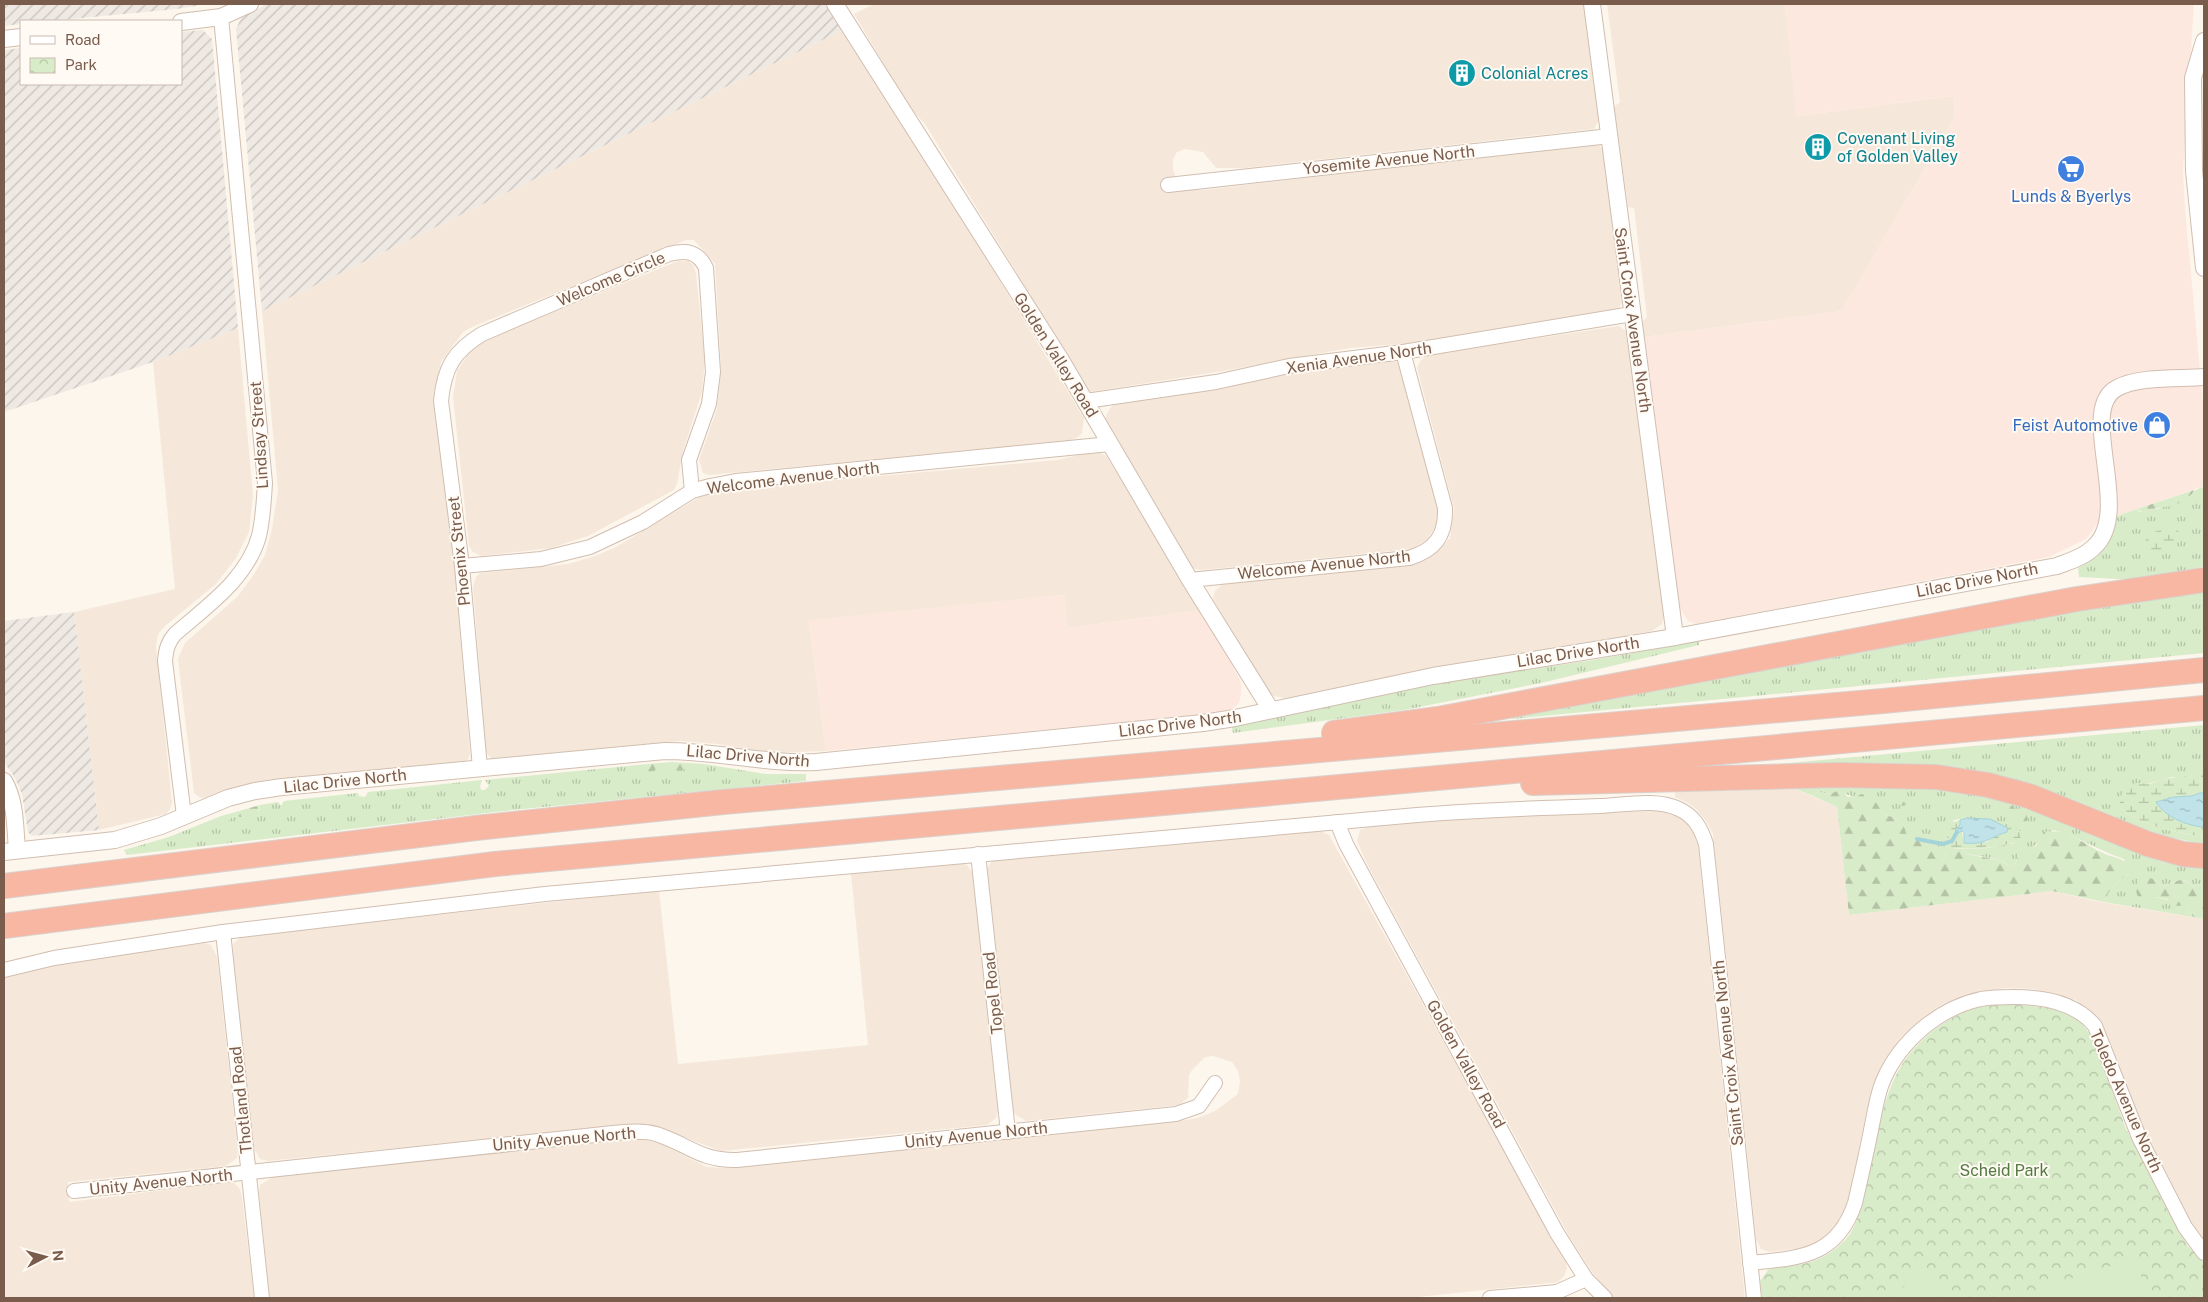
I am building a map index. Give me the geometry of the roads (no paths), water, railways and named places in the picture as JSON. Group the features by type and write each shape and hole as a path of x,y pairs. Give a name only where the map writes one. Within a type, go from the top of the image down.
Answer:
{"highway":[{"path":"1127,766 1250,743 1382,727 1498,708 2077,598 2204,580"},
{"path":"4,886 476,828 723,802 1883,701 2204,670"},
{"path":"4,926 80,918 495,864 2204,708"},
{"path":"1431,778 1538,783 1837,775 1936,777 1988,785 2029,796 2148,844 2171,851 2204,856"},
{"path":"4,937 80,918"}],"street":[{"path":"182,22 221,17 250,4"},
{"name":"Golden Valley Road","path":"835,4 1086,401 1190,580 1271,710"},
{"name":"Saint Croix Avenue North","path":"1592,4 1675,636"},
{"name":"Lindsay Street","path":"184,816 165,660 166,651 169,641 175,634 231,584 247,563 258,537 265,483 221,17"},
{"path":"4,39 20,37"},
{"path":"2204,41 2193,78 2194,171 2204,268"},
{"name":"Yosemite Avenue North","path":"1168,185 1610,136"},
{"name":"Welcome Circle","path":"468,343 482,334 669,254 682,251 694,253 702,260 706,268 713,372 709,404 689,460 692,492"},
{"name":"Xenia Avenue North","path":"1086,401 1216,382 1289,366 1404,352 1632,314"},
{"name":"Phoenix Street","path":"468,343 456,354 448,368 443,384 442,401 462,566 480,768"},
{"name":"Welcome Avenue North","path":"1190,580 1409,558 1421,554 1433,546 1441,534 1445,522 1444,508 1404,352"},
{"name":"Lilac Drive North","path":"10,851 115,840 161,826 228,798 255,791 665,751 709,752 775,762 816,762 1169,727 1235,718 1433,676 1675,636 2057,566 2082,556 2095,546 2102,536 2109,518 2101,410 2111,392 2125,385 2141,382 2204,377"},
{"name":"Welcome Avenue North","path":"462,566 541,559 590,547 643,522 692,492 710,486 1110,444"},
{"path":"4,781 14,811 10,851"},
{"name":"Saint Croix Avenue North","path":"1337,822 1489,810 1640,804 1669,805 1687,814 1697,823 1706,844 1754,1298"},
{"path":"4,970 54,958 223,932 554,893 1337,822"},
{"name":"Golden Valley Road","path":"1337,822 1346,844 1557,1233 1586,1279 1605,1298"},
{"name":"Topel Road","path":"978,854 1008,1132"},
{"name":"Thotland Road","path":"223,932 262,1298"},
{"name":"Toledo Avenue North","path":"1750,1263 1800,1257 1812,1253 1834,1241 1850,1220 1882,1083 1898,1055 1918,1033 1943,1014 1972,1001 2027,997 2059,1003 2081,1013 2095,1026 2139,1137 2185,1227 2204,1253"},
{"name":"Unity Avenue North","path":"74,1190 613,1133 643,1132 655,1134 698,1154 721,1160 1176,1114 1199,1106 1215,1083"},
{"path":"1490,1298 1557,1292 1586,1279"}],"water":[{"path":"2204,793 2204,827 2177,820 2165,812 2156,802 2174,797 2192,796"},
{"path":"1967,818 1990,819 2008,828 2007,832 1982,842 1964,843 1964,833 1962,831 1958,833 1955,830 1960,825 1960,820"}],"waterway":[{"path":"1917,839 1943,844 1952,841 1957,832"}],"place":[{"name":"Colonial Acres","path":"1462,73"},
{"name":"Covenant Living of Golden Valley","path":"1818,147"},
{"name":"Lunds & Byerlys","path":"2071,169"},
{"name":"Feist Automotive","path":"2157,425"}],"park label":[{"name":"Scheid Park","path":"2004,1170"}]}
